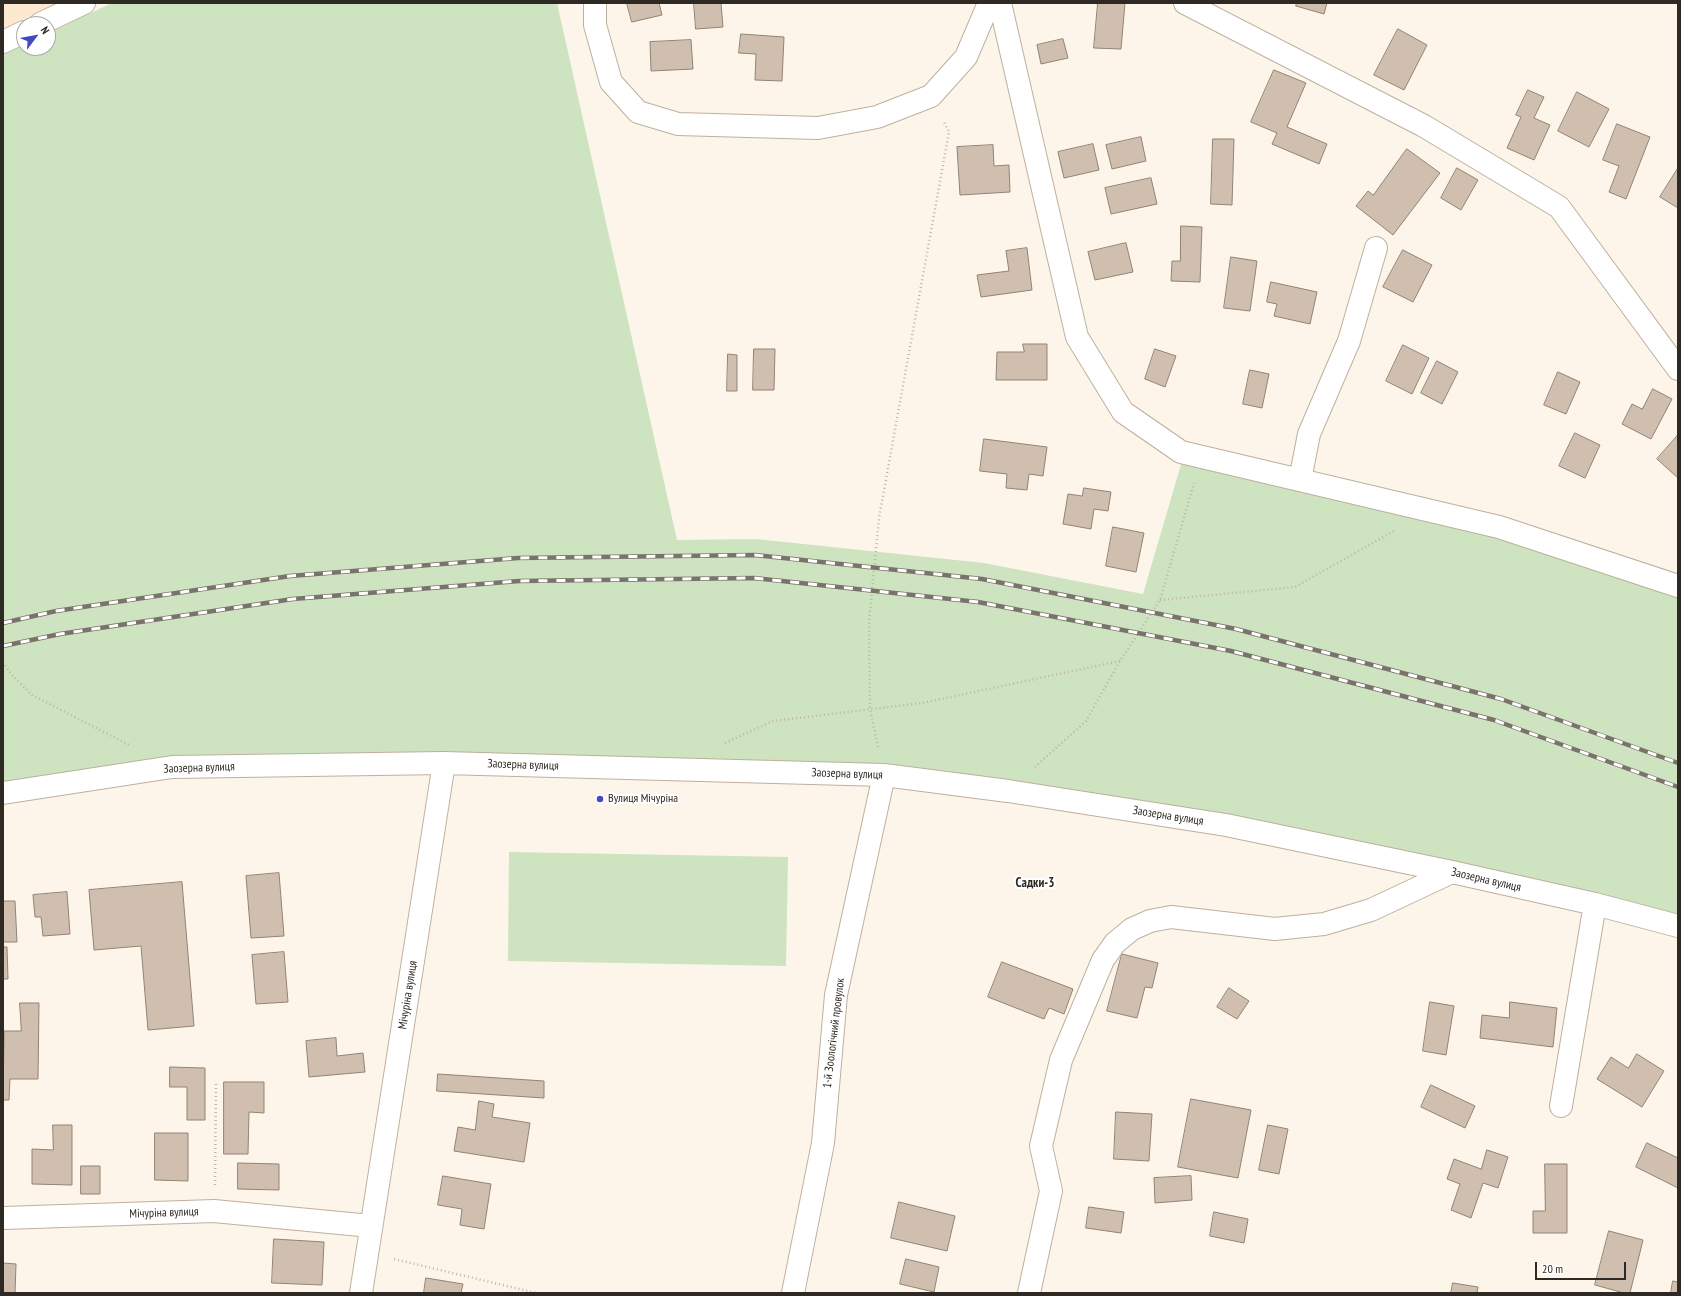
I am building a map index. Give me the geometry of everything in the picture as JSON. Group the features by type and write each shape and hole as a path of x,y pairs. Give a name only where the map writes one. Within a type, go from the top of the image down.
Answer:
{"street":[{"path":"56,16 84,3"},
{"path":"595,3 595,25 611,82 638,112 678,124 818,128 876,117 931,96 966,57 989,3"},
{"path":"1000,3 1077,337 1123,412 1181,452 1499,527 1678,586"},
{"path":"1185,3 1424,126 1559,207 1678,369"},
{"path":"3,42 16,36"},
{"path":"1300,480 1309,434 1349,341 1376,248"},
{"name":"Заозерна вулиця","path":"3,793 172,768 444,763 884,775 1008,791 1226,826 1452,872 1595,904 1678,926"},
{"name":"Мічуріна вулиця","path":"361,1293 444,763"},
{"name":"1-й Зоологічний провулок","path":"793,1293 823,1143 836,995 884,775"},
{"path":"1029,1293 1051,1191 1041,1146 1061,1060 1103,960 1115,943 1132,929 1150,921 1171,917 1275,929 1324,924 1371,910 1452,872"},
{"path":"1561,1106 1595,904"},
{"name":"Мічуріна вулиця","path":"3,1218 214,1211 372,1226"}],"path":[{"path":"884,775 870,709 869,622 879,518 949,132 931,96"},
{"path":"1008,791 1086,721 1120,661 1160,600 1202,457"},
{"path":"1160,600 1295,588 1429,511"},
{"path":"773,722 922,703 1120,661"},
{"path":"3,662 11,674 32,695 130,746"},
{"path":"214,1211 216,1084"},
{"path":"368,1252 536,1293"}],"shaded area":[{"path":"3,3 57,3 30,16 16,16 16,23 3,29"}],"green space":[{"path":"112,3 557,3 677,540 756,539 984,563 1143,594 1182,461 1492,533 1678,595 1678,926 1452,872 884,775 172,767 3,793 3,55 16,49 16,56 56,56 56,29"},
{"path":"509,852 788,857 786,966 508,961"}],"building":[{"path":"627,3 659,3 662,15 632,22"},
{"path":"694,3 721,3 723,27 696,29"},
{"path":"1098,3 1125,3 1121,49 1094,48"},
{"path":"1297,3 1327,3 1324,14 1296,6"},
{"path":"1398,29 1427,45 1404,90 1374,75"},
{"path":"741,34 784,37 782,81 755,80 756,54 739,53"},
{"path":"1063,39 1068,58 1041,64 1037,45"},
{"path":"691,40 693,69 651,71 650,42"},
{"path":"1274,70 1306,83 1287,127 1327,144 1319,164 1272,144 1277,133 1251,122"},
{"path":"1528,90 1544,97 1534,118 1550,125 1534,160 1507,148 1521,117 1516,115"},
{"path":"1577,92 1609,109 1589,147 1558,131"},
{"path":"1617,124 1650,137 1626,199 1609,192 1619,166 1603,160"},
{"path":"1141,137 1146,161 1112,169 1106,145"},
{"path":"1213,139 1234,139 1232,205 1211,204"},
{"path":"1093,144 1099,170 1064,178 1058,152"},
{"path":"993,145 994,166 1009,165 1010,192 960,195 957,147"},
{"path":"1407,149 1440,173 1393,235 1356,206 1368,191 1373,195"},
{"path":"1457,168 1478,180 1461,210 1441,198"},
{"path":"1678,168 1678,208 1660,197"},
{"path":"1151,178 1157,204 1111,214 1105,188"},
{"path":"1181,226 1202,227 1200,282 1171,281 1172,261 1180,261"},
{"path":"1126,243 1133,272 1095,280 1088,252"},
{"path":"1027,248 1032,290 981,297 977,275 1009,271 1006,251"},
{"path":"1403,250 1432,265 1413,302 1383,287"},
{"path":"1231,257 1257,261 1250,311 1224,308"},
{"path":"1271,282 1317,292 1310,324 1274,316 1277,304 1267,302"},
{"path":"1023,344 1047,344 1047,380 996,380 997,352 1024,352"},
{"path":"1403,345 1429,358 1412,394 1386,381"},
{"path":"754,349 775,349 774,390 753,390"},
{"path":"1155,349 1176,356 1165,387 1145,379"},
{"path":"728,354 737,355 737,391 727,391"},
{"path":"1437,361 1458,372 1442,404 1421,393"},
{"path":"1250,370 1269,374 1262,408 1243,404"},
{"path":"1558,372 1580,382 1566,414 1544,405"},
{"path":"1653,389 1672,399 1651,439 1622,424 1632,404 1642,409"},
{"path":"1575,433 1600,445 1585,478 1559,466"},
{"path":"1678,435 1678,478 1657,459"},
{"path":"984,439 1047,447 1043,476 1029,474 1027,490 1006,488 1007,474 980,471"},
{"path":"1084,488 1111,492 1108,511 1094,509 1091,529 1063,524 1068,494 1082,496"},
{"path":"1113,527 1144,533 1136,572 1106,566"},
{"path":"279,873 284,936 251,938 246,876"},
{"path":"182,882 194,1026 148,1030 141,946 94,950 89,890"},
{"path":"67,892 70,934 43,936 41,917 35,917 33,895"},
{"path":"3,901 15,901 17,942 3,942"},
{"path":"3,947 7,947 8,979 3,979"},
{"path":"284,952 288,1002 256,1004 252,955"},
{"path":"1122,954 1158,963 1152,988 1145,987 1137,1018 1107,1011"},
{"path":"1002,962 1073,989 1064,1014 1049,1008 1044,1019 988,997"},
{"path":"1229,988 1249,1001 1237,1019 1217,1007"},
{"path":"1430,1002 1454,1006 1446,1055 1423,1051"},
{"path":"1510,1002 1557,1008 1553,1047 1480,1038 1482,1015 1509,1018"},
{"path":"20,1003 39,1003 38,1079 10,1079 9,1100 3,1100 4,1031 21,1031"},
{"path":"336,1038 337,1056 363,1053 365,1072 309,1077 306,1041"},
{"path":"1637,1054 1664,1071 1642,1107 1597,1079 1611,1057 1628,1068"},
{"path":"170,1067 205,1068 205,1120 187,1120 187,1087 170,1087"},
{"path":"438,1074 544,1081 544,1098 437,1091"},
{"path":"224,1082 264,1082 264,1113 249,1112 248,1154 224,1154"},
{"path":"1431,1085 1475,1106 1465,1128 1421,1107"},
{"path":"1191,1099 1251,1110 1238,1178 1178,1167"},
{"path":"479,1101 494,1104 492,1117 530,1123 524,1162 454,1151 458,1127 475,1130"},
{"path":"1116,1112 1152,1114 1149,1161 1114,1159"},
{"path":"53,1125 72,1125 72,1185 32,1184 32,1149 53,1150"},
{"path":"1268,1125 1288,1129 1279,1174 1259,1170"},
{"path":"155,1133 188,1133 188,1181 155,1180"},
{"path":"1647,1143 1678,1158 1678,1188 1636,1167"},
{"path":"1487,1150 1508,1157 1498,1188 1483,1183 1471,1218 1451,1210 1460,1184 1447,1179 1454,1159 1481,1169"},
{"path":"238,1163 279,1164 279,1190 238,1189"},
{"path":"1545,1164 1567,1164 1567,1233 1533,1233 1533,1211 1545,1211"},
{"path":"81,1166 100,1166 100,1194 81,1194"},
{"path":"443,1176 491,1184 484,1229 460,1225 462,1209 438,1205"},
{"path":"1191,1176 1192,1200 1155,1203 1154,1178"},
{"path":"899,1202 955,1216 947,1251 891,1238"},
{"path":"1089,1207 1124,1212 1121,1233 1086,1228"},
{"path":"1214,1212 1248,1219 1244,1243 1210,1236"},
{"path":"1609,1231 1643,1240 1630,1293 1624,1293 1595,1285"},
{"path":"274,1239 324,1242 322,1285 272,1283"},
{"path":"906,1259 939,1267 934,1292 900,1284"},
{"path":"3,1263 16,1264 15,1293 3,1293"},
{"path":"426,1278 463,1284 461,1293 424,1293"},
{"path":"1673,1281 1678,1282 1678,1293 1671,1293"},
{"path":"1453,1283 1478,1287 1477,1293 1451,1293"}],"railway":[{"path":"3,623 56,611 290,576 518,558 755,555 982,579 1236,629 1501,699 1678,763"},
{"path":"3,646 60,634 293,599 519,581 754,578 978,602 1231,651 1494,720 1678,787"}],"place":[{"name":"Вулиця Мічуріна","path":"600,799"}],"district":[{"name":"Садки-3","path":"1035,883"}]}
